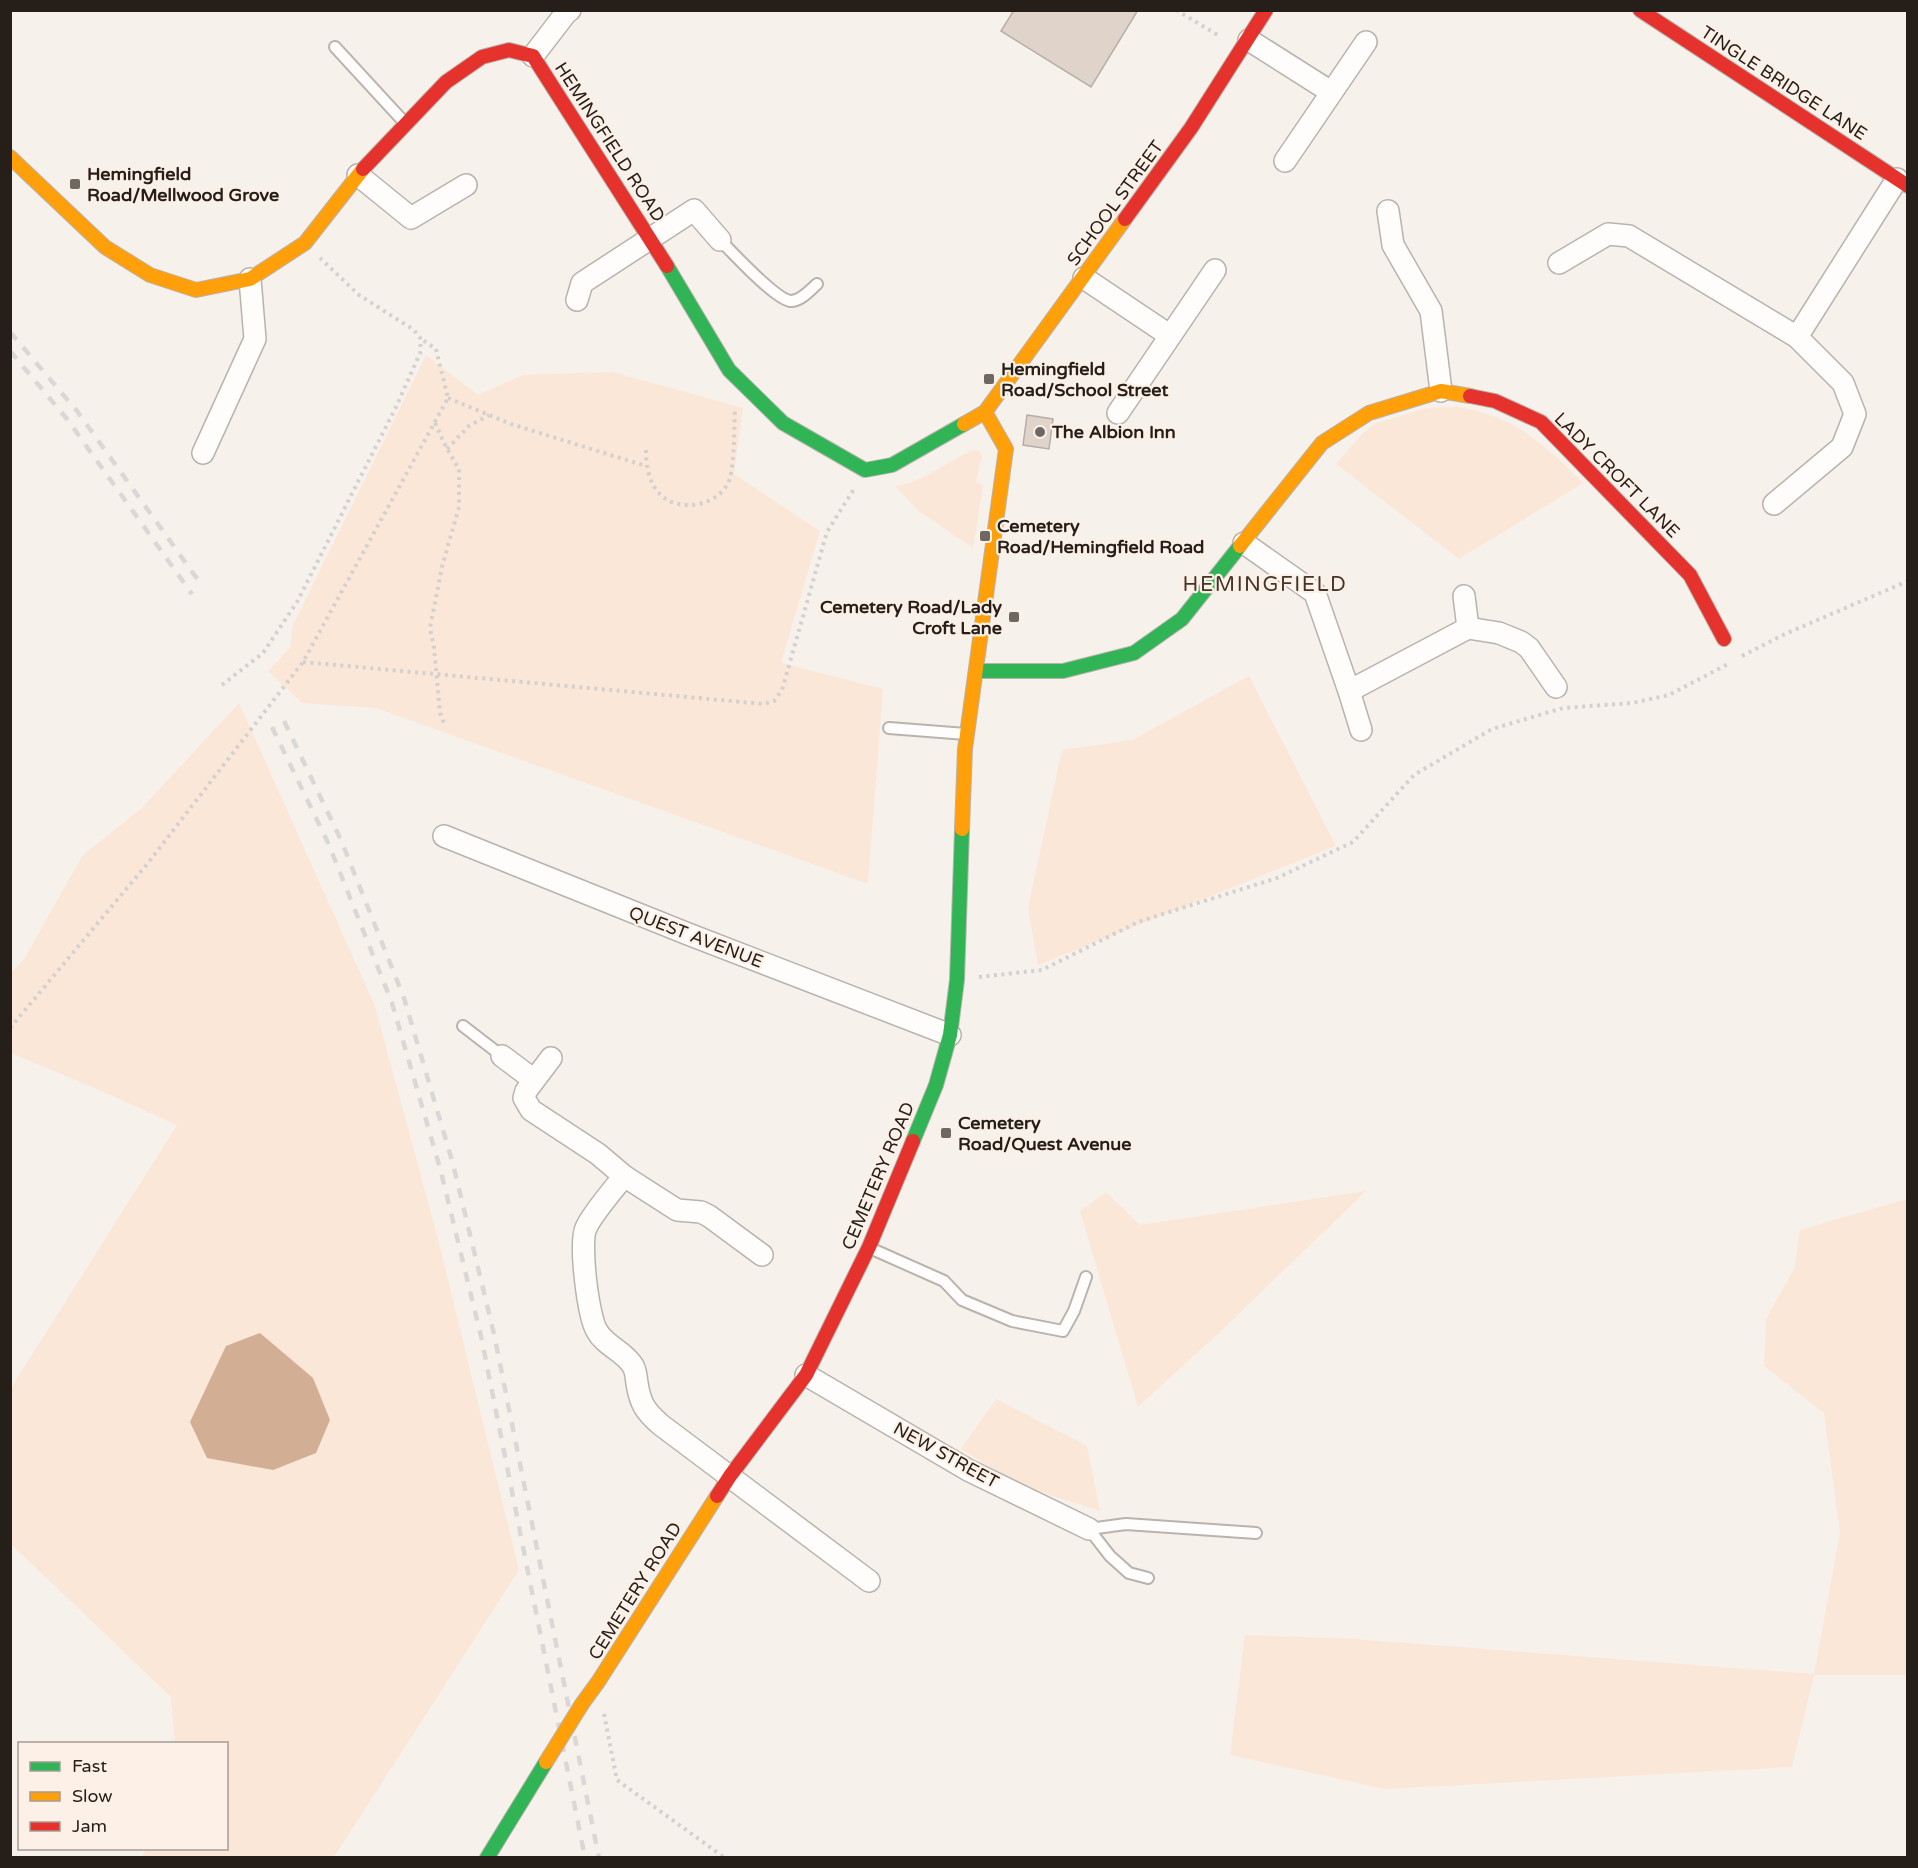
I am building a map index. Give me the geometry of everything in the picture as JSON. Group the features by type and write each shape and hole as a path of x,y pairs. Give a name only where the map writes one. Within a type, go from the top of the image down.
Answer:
{"street":[{"path":"533,56 570,10"},
{"name":"SCHOOL STREET","path":"985,412 1191,128 1266,10"},
{"name":"TINGLE BRIDGE LANE","path":"1640,10 1903,183"},
{"path":"1285,161 1366,42"},
{"path":"1245,45 1331,92"},
{"name":"HEMINGFIELD ROAD","path":"10,157 105,247 150,275 196,290 250,279 305,243 358,175 446,82 483,57 509,50 533,56 651,240 729,370 783,423 865,470"},
{"path":"358,175 411,218 466,184"},
{"path":"1797,336 1903,183"},
{"path":"577,300 582,283 694,210 720,240"},
{"path":"1388,211 1393,245 1431,311 1442,391"},
{"path":"1559,262 1608,234 1629,236 1797,336 1843,383 1855,414 1842,447 1774,504"},
{"path":"1118,413 1215,270"},
{"path":"1084,278 1169,335"},
{"path":"203,453 255,339 250,279"},
{"name":"LADY CROFT LANE","path":"977,670 1063,671 1134,653 1182,619 1322,443 1369,413 1442,391 1495,401 1541,423 1690,575 1724,639"},
{"path":"865,470 892,465 985,412"},
{"name":"CEMETERY ROAD","path":"487,1857 582,1704 730,1476 806,1375 868,1247 936,1085 950,1035 957,980 965,748 1006,449 985,412"},
{"path":"1244,543 1315,593 1361,730"},
{"path":"1464,596 1468,628"},
{"path":"1349,691 1468,628 1499,633 1521,642 1529,648 1556,687"},
{"name":"QUEST AVENUE","path":"444,836 688,934 950,1035"},
{"path":"502,1056 534,1080"},
{"path":"551,1058 526,1091 524,1098 531,1110 598,1154 624,1176 677,1210 701,1212 709,1216 762,1255"},
{"path":"624,1176 585,1228 583,1255 591,1317 595,1329 600,1337 625,1355 634,1368 641,1401 646,1412 869,1581"},
{"name":"NEW STREET","path":"806,1375 968,1470 1089,1529"}],"lane":[{"path":"335,47 406,124"},
{"path":"720,240 764,283 790,301 798,300 817,284"},
{"path":"889,728 967,734"},
{"path":"463,1026 502,1056"},
{"path":"868,1247 944,1281 962,1300 1012,1321 1063,1331 1074,1311 1086,1277"},
{"path":"1089,1529 1126,1524 1256,1533"},
{"path":"1089,1529 1110,1556 1129,1573 1148,1578"}],"path":[{"path":"1176,10 1245,45"},
{"path":"10,1028 148,863 303,662 448,398 436,349 420,338 414,330 359,295 305,243"},
{"path":"222,685 263,652 297,602 396,407 421,351 420,338"},
{"path":"646,450 646,466 652,483 663,497 682,505 702,504 716,498 728,485 732,467 737,378"},
{"path":"448,398 511,424 646,466"},
{"path":"447,449 469,426 489,415"},
{"path":"435,423 459,469 459,507 442,567 430,628 440,713 444,723"},
{"path":"303,662 764,704 774,701 782,690 827,532 865,470"},
{"path":"957,980 1042,970 1137,922 1277,878 1353,842 1414,775 1492,729 1563,708 1632,703 1669,695 1785,634 1908,581"},
{"path":"598,1682 617,1780 725,1857"}],"shaded area":[{"path":"426,355 478,395 523,375 613,372 743,408 734,474 820,531 781,663 883,689 868,884 376,708 302,703 268,671 290,648 293,625"},
{"path":"1427,408 1464,408 1515,426 1530,435 1583,483 1459,559 1336,464 1359,437 1374,424"},
{"path":"973,450 979,451 982,455 976,482 983,485 973,548 919,511 895,486 915,481"},
{"path":"1249,676 1336,846 1038,965 1028,908 1062,750 1132,740"},
{"path":"239,703 375,1006 439,1243 519,1570 334,1857 142,1857 146,1850 228,1850 228,1742 175,1742 171,1697 11,1544 11,1388 177,1125 11,1053 10,974 24,959 83,855 142,808"},
{"path":"1366,1191 1221,1331 1138,1407 1080,1211 1106,1192 1140,1225"},
{"path":"1907,1199 1907,1675 1814,1675 1792,1767 1385,1789 1230,1755 1245,1635 1354,1639 1814,1674 1840,1533 1824,1413 1764,1366 1766,1319 1794,1269 1800,1230"},
{"path":"260,1333 313,1378 330,1420 316,1453 273,1470 207,1458 190,1422 226,1346"},
{"path":"996,1399 1087,1446 1100,1511 1044,1493 1002,1474 961,1449"}],"building":[{"path":"1014,10 1138,10 1091,87 1001,31"},
{"path":"1027,415 1053,419 1049,449 1023,445"}],"railway":[{"path":"10,332 77,411 203,587"},
{"path":"10,351 67,419 192,594"},
{"path":"284,721 341,840 404,998 453,1164 494,1334 599,1858"},
{"path":"272,727 329,845 392,1003 440,1168 481,1336 585,1858"}],"traffic: fast":[{"path":"667,266 729,370 783,423 865,470 892,465 964,424"},
{"path":"977,671 1063,671 1134,653 1182,619 1240,546"},
{"path":"913,1141 936,1085 950,1035 957,980 962,829"},
{"path":"487,1858 546,1762"}],"traffic: slow":[{"path":"10,157 105,247 150,275 196,290 250,279 305,243 363,169"},
{"path":"964,424 985,412 1125,219"},
{"path":"1240,546 1322,443 1369,413 1441,391 1470,396"},
{"path":"962,829 965,749 1006,449 985,412"},
{"path":"582,1704 717,1496"},
{"path":"546,1762 582,1704"}],"traffic: jam":[{"path":"1125,219 1191,128 1266,10"},
{"path":"1640,10 1908,186"},
{"path":"363,169 446,82 482,57 509,50 533,56 667,266"},
{"path":"1470,396 1495,401 1541,422 1690,575 1724,639"},
{"path":"717,1496 806,1375 869,1247 913,1141"}],"place":[{"name":"Hemingfield Road/Mellwood Grove","path":"75,184"},
{"name":"Hemingfield Road/School Street","path":"989,379"},
{"name":"The Albion Inn","path":"1040,432"},
{"name":"Cemetery Road/Hemingfield Road","path":"985,536"},
{"name":"Cemetery Road/Lady Croft Lane","path":"1014,617"},
{"name":"Cemetery Road/Quest Avenue","path":"946,1133"}],"district":[{"name":"HEMINGFIELD","path":"1265,584"}]}
